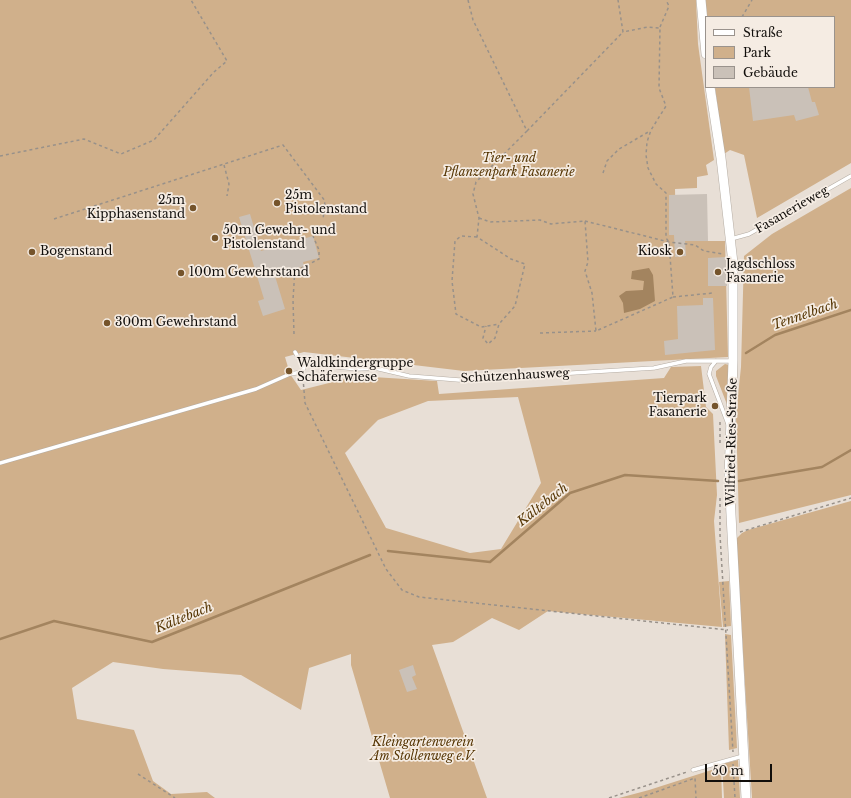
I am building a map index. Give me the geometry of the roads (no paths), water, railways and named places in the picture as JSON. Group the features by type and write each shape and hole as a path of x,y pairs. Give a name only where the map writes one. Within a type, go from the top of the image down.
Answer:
{"street":[{"path":"701,0 705,43"},
{"name":"Wilfried-Ries-Straße","path":"710,88 731,239 734,289 729,477 746,798"}],"lane":[{"name":"Fasanerieweg","path":"731,239 749,234 851,176"},
{"path":"0,463 256,389 290,374 302,372 304,367 295,352"},
{"name":"Schützenhausweg","path":"304,367 309,364 357,370 375,368 409,376 459,380 654,368 682,361 733,361"},
{"path":"716,361 711,367 709,374 731,433"},
{"path":"693,770 733,757 744,756"}],"waterway":[{"name":"Tennelbach","path":"746,353 775,335 851,310"},
{"name":"Kältebach","path":"739,481 822,467 851,450"},
{"name":"Kältebach","path":"388,551 490,562 570,493 625,475 718,481"},
{"name":"Kältebach","path":"0,639 54,621 152,642 370,555"}],"place":[{"name":"25m Pistolenstand","path":"277,203"},
{"name":"25m Kipphasenstand","path":"193,208"},
{"name":"50m Gewehr- und Pistolenstand","path":"215,238"},
{"name":"Bogenstand","path":"32,252"},
{"name":"Kiosk","path":"680,252"},
{"name":"Jagdschloss Fasanerie","path":"718,272"},
{"name":"100m Gewehrstand","path":"181,273"},
{"name":"300m Gewehrstand","path":"107,323"},
{"name":"Waldkindergruppe Schäferwiese","path":"289,371"},
{"name":"Tierpark Fasanerie","path":"715,406"}],"park label":[{"name":"Tier- und Pflanzenpark Fasanerie","path":"509,166"},
{"name":"Kleingartenverein Am Stollenweg e.V.","path":"423,750"}]}
